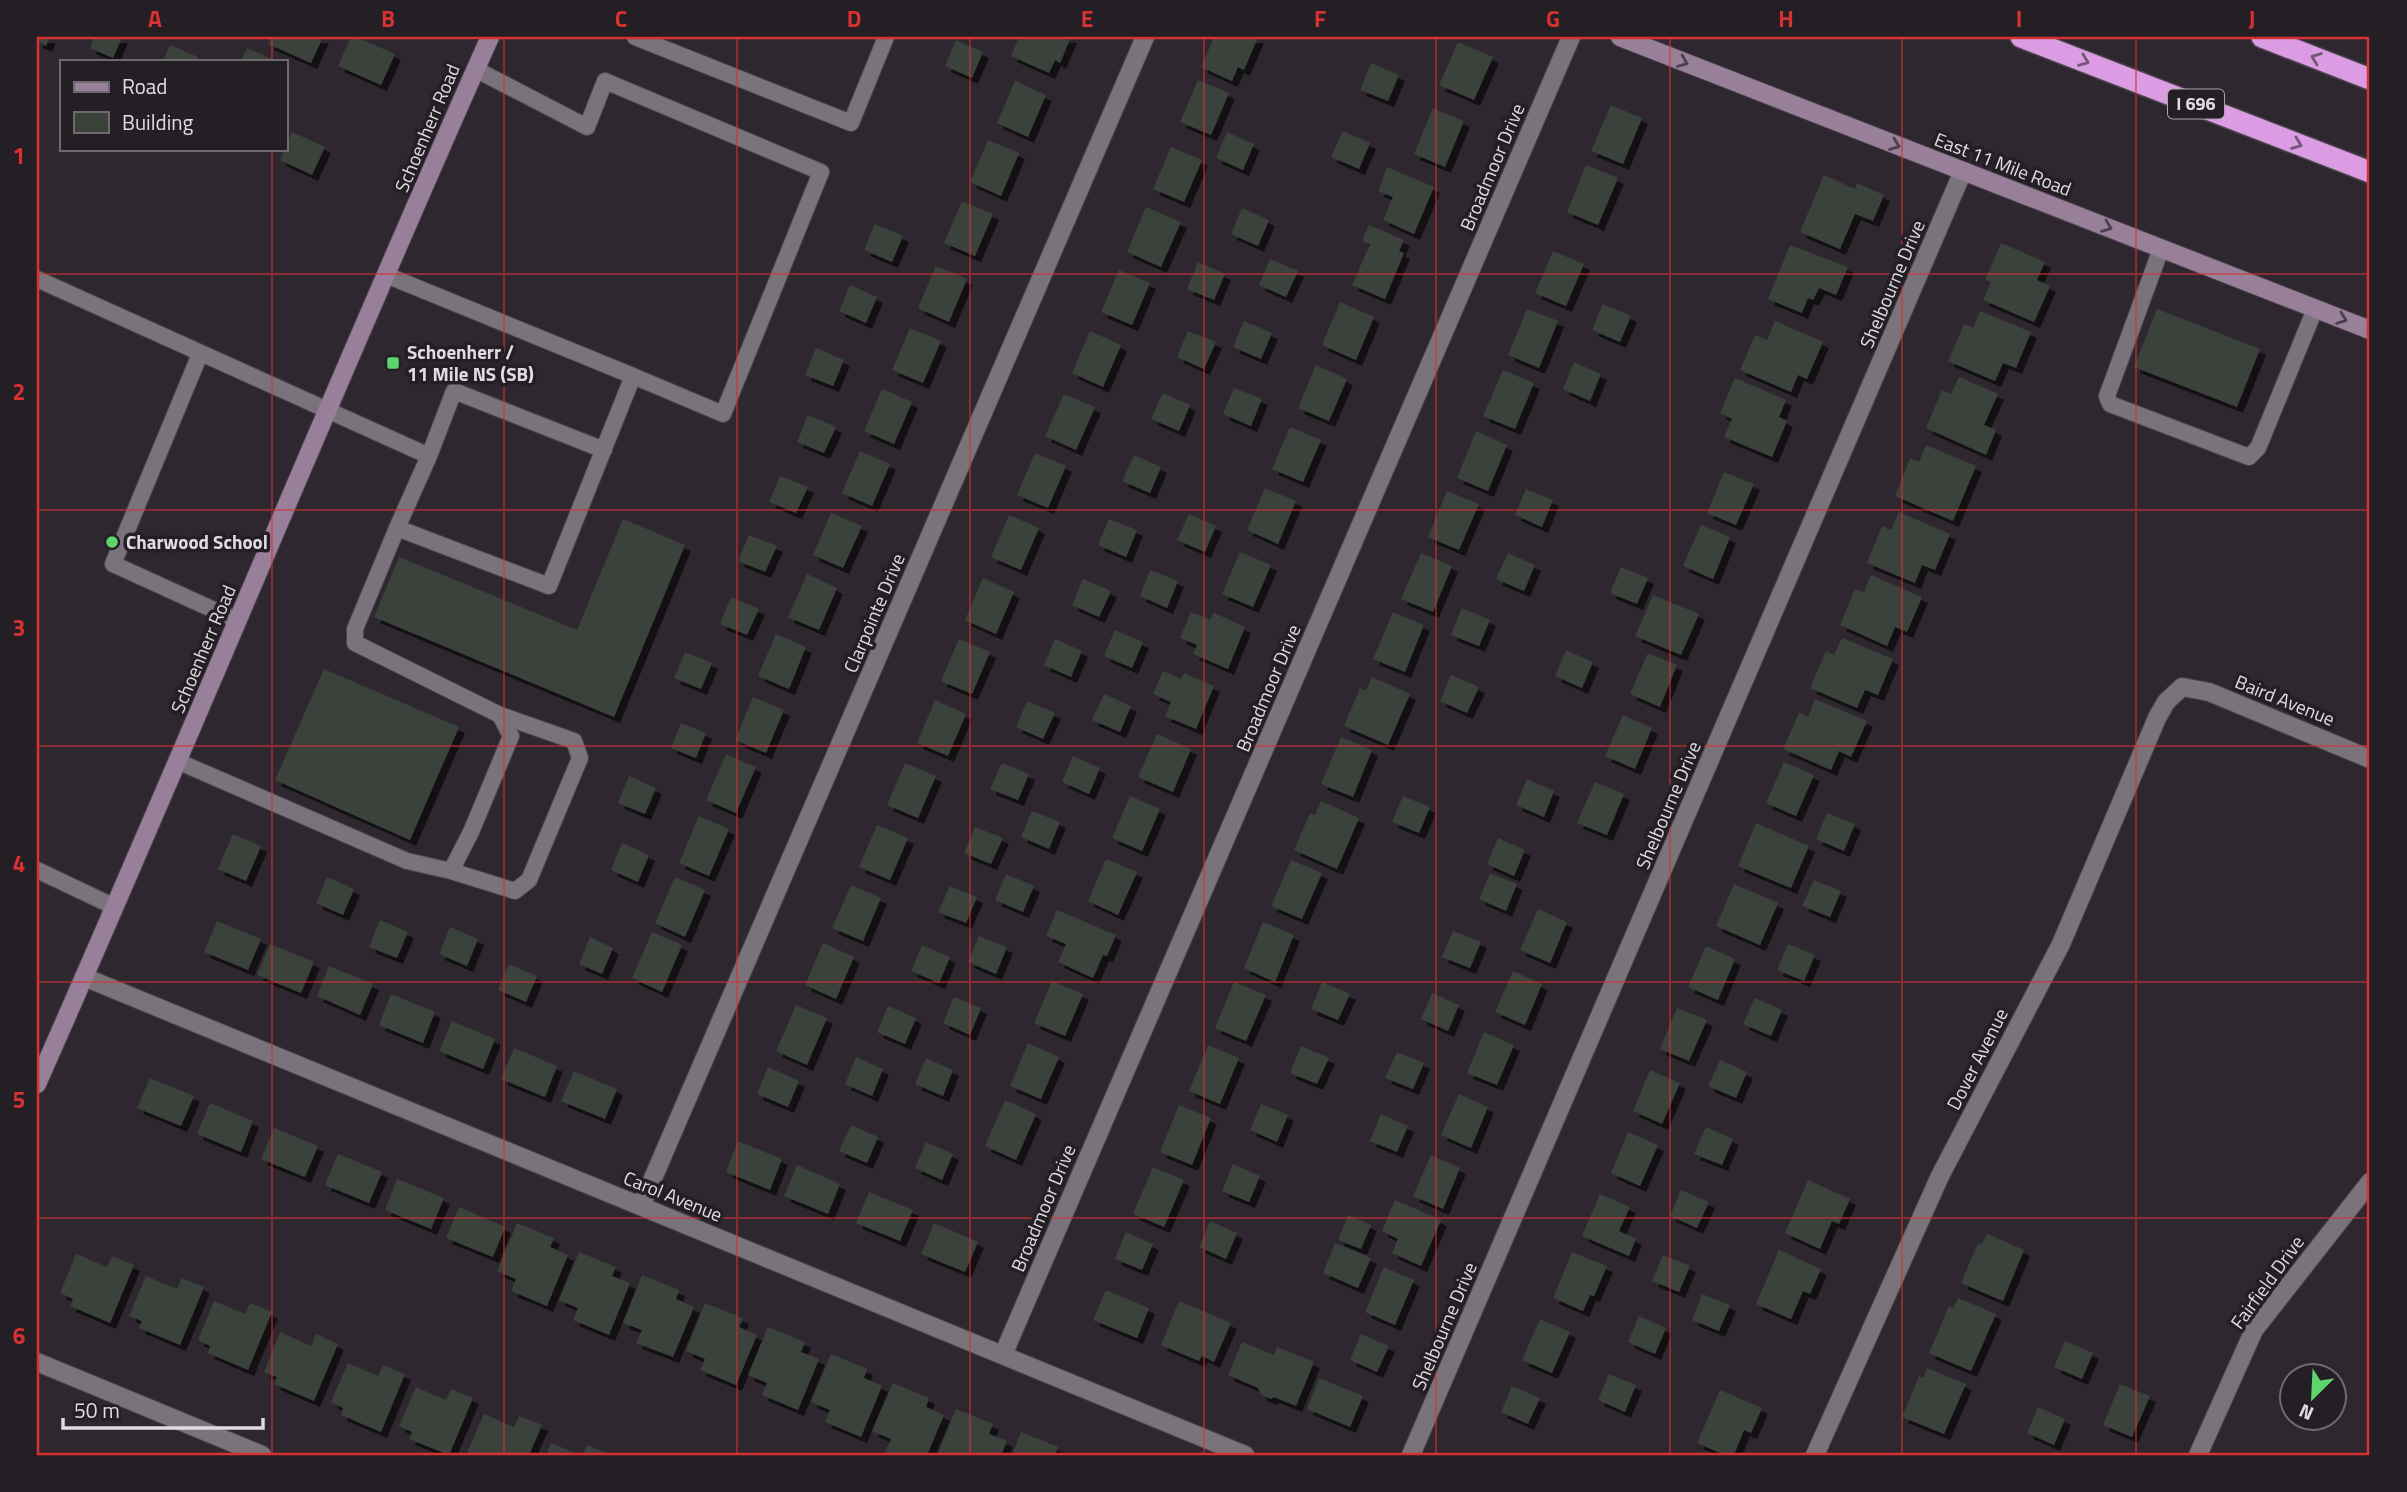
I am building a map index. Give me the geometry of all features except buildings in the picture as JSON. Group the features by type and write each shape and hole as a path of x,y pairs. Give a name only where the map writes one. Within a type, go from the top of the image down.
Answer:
{"highway":[{"name":"I 696","path":"2021,37 2370,172"},
{"path":"2262,37 2370,79"}],"main road":[{"name":"Schoenherr Road","path":"37,1084 490,37"},
{"name":"East 11 Mile Road","path":"1620,37 2370,330"}],"street":[{"name":"Clarpointe Drive","path":"641,1206 1145,37"},
{"name":"Broadmoor Drive","path":"1003,1355 1571,37"},
{"name":"Shelbourne Drive","path":"1411,1455 1963,171"},
{"name":"Baird Avenue","path":"2182,687 2209,692 2370,759"},
{"name":"Dover Avenue","path":"1815,1455 1940,1176 2061,944 2157,718 2166,702 2182,687"},
{"name":"Carol Avenue","path":"84,977 1245,1455"},
{"name":"Fairfield Drive","path":"2198,1455 2254,1330 2370,1182"},
{"path":"37,1362 262,1455"}],"lane":[{"path":"635,37 851,123 886,37"},
{"path":"386,275 723,414 821,172 605,81 587,127 475,69"},
{"path":"2161,248 2106,396 2110,404 2249,457 2258,448 2315,309"},
{"path":"37,279 429,456"},
{"path":"201,354 113,564 238,621"},
{"path":"397,528 550,586 634,376"},
{"path":"177,761 407,861 451,871 515,891 529,880 580,758 574,741 500,715 355,643 355,628 454,391 604,450"},
{"path":"451,871 471,832 511,736 500,715"},
{"path":"37,870 115,907"}],"place":[{"name":"Schoenherr / 11 Mile NS (SB)","path":"393,363"},
{"name":"Charwood School","path":"112,542"}]}
